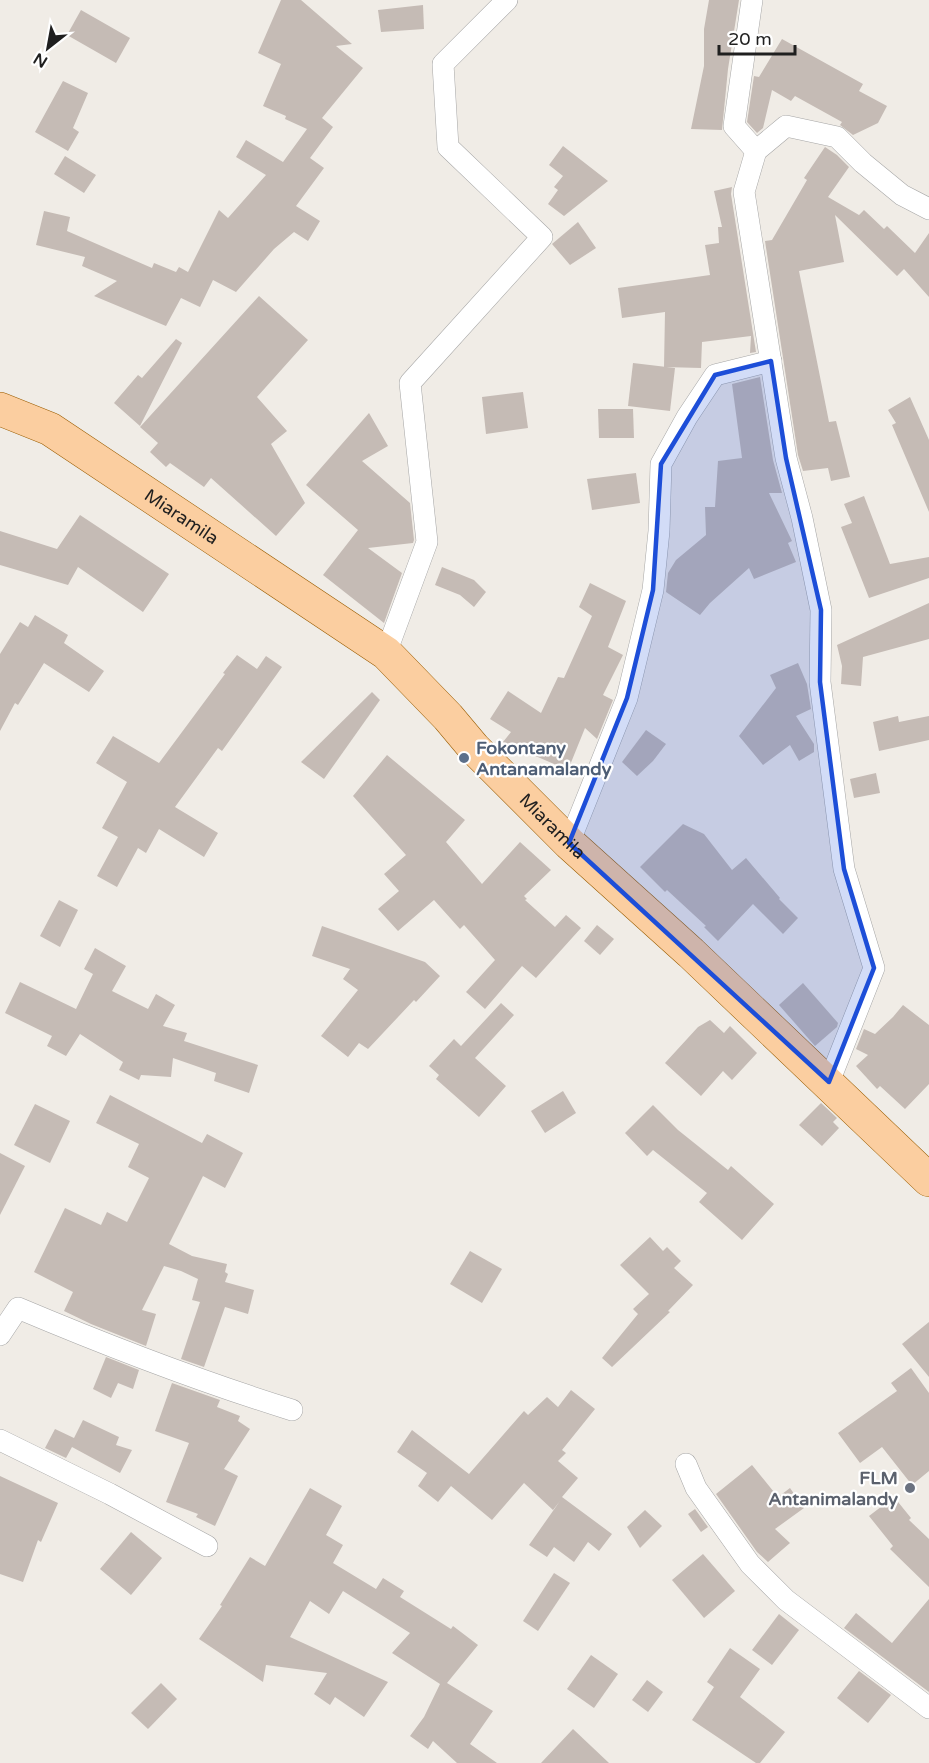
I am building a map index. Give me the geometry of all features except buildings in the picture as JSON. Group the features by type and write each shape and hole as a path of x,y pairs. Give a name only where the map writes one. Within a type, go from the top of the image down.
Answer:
{"main road":[{"name":"Miaramila","path":"0,409 50,429 386,653 448,717 474,748 569,843 829,1082 929,1180"}],"street":[{"path":"386,653 427,542 410,382 542,237 448,147 443,63 507,0"},
{"path":"752,0 734,126 756,151"},
{"path":"829,1082 874,968 844,869 820,682 821,610 802,518 786,458 744,192 756,151 786,126 837,137 863,163 902,195 929,209"},
{"path":"569,843 627,698 653,590 659,531 661,464 687,417 715,375 771,362"},
{"path":"0,1335 18,1308 103,1344 292,1410"},
{"path":"0,1440 110,1494 207,1546"},
{"path":"686,1464 696,1488 750,1564 786,1600 929,1708"}],"highlighted area":[{"path":"771,361 786,458 821,610 820,682 844,869 874,968 829,1082 569,843 627,698 653,590 661,464 715,375"}],"place":[{"name":"Fokontany Antanamalandy","path":"464,758"},
{"name":"FLM Antanimalandy","path":"910,1488"}]}
